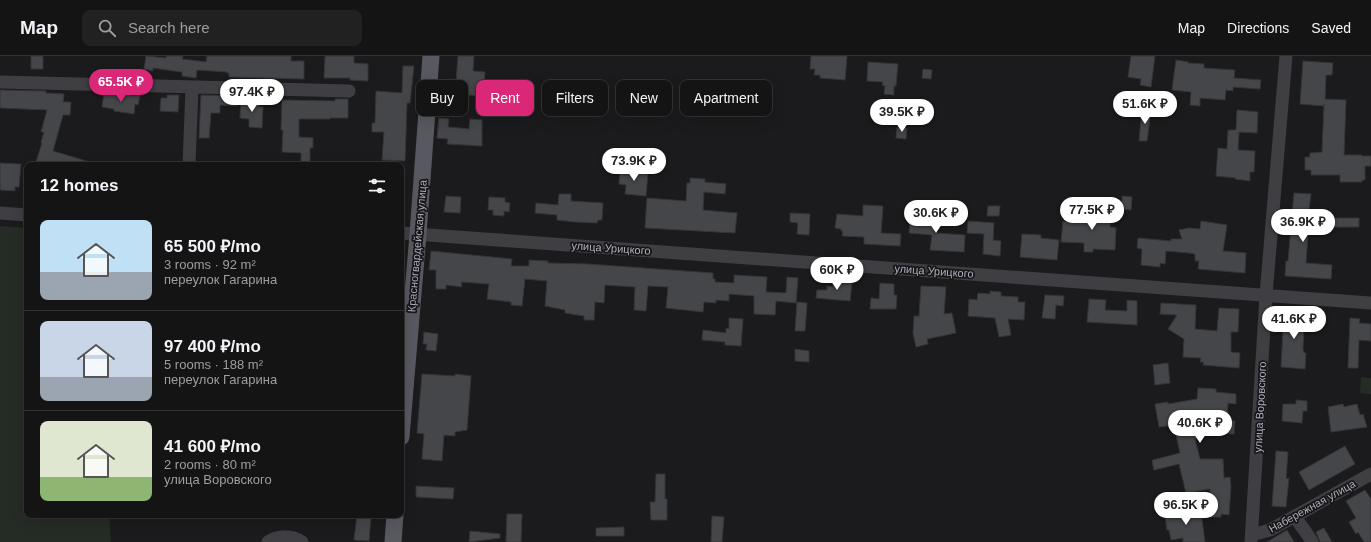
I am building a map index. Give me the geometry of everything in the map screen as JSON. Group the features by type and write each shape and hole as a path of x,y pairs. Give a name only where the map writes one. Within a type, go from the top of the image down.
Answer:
{"main road":[{"name":"Красногвардейская улица","path":"404,400 431,56"},
{"path":"393,542 396,518"}],"street":[{"name":"улица Воровского","path":"1252,538 1266,295 1286,56"},
{"path":"0,82 349,91"},
{"path":"189,162 192,88"},
{"path":"0,213 24,214"},
{"name":"улица Урицкого","path":"404,233 1371,303"},
{"name":"Набережная улица","path":"1252,538 1371,474"},
{"path":"1295,516 1307,532 1312,542"},
{"path":"268,542 274,538 280,537 287,537 300,540 302,542"}],"shaded area":[{"path":"0,226 24,228 24,518 109,518 111,542 0,542"},
{"path":"1361,377 1371,378 1371,394 1360,393"}],"building":[{"path":"31,56 43,56 43,69 31,69"},
{"path":"146,56 166,58 166,56 183,56 182,59 206,62 207,56 291,56 291,61 304,61 304,79 229,77 229,73 227,72 197,70 196,78 182,76 182,72 153,68 153,71 144,69"},
{"path":"325,56 354,56 354,63 368,64 368,81 350,80 350,78 324,78"},
{"path":"458,56 474,56 473,71 485,72 484,80 476,80 476,96 468,95 468,80 456,80"},
{"path":"811,56 847,56 845,80 820,78 820,75 814,75 815,69 810,69"},
{"path":"1131,56 1155,56 1151,87 1140,85 1141,79 1128,77"},
{"path":"1176,60 1188,63 1204,64 1204,68 1235,70 1234,78 1261,80 1260,89 1233,87 1233,91 1226,90 1225,100 1200,98 1200,106 1190,105 1191,92 1172,90"},
{"path":"1303,61 1333,63 1332,75 1326,75 1325,99 1346,100 1344,155 1371,156 1371,166 1365,166 1365,180 1362,180 1362,182 1340,182 1340,175 1311,175 1311,170 1305,170 1305,157 1310,157 1310,153 1322,152 1324,106 1300,104"},
{"path":"868,62 898,64 894,95 884,94 885,86 882,85 883,82 867,81"},
{"path":"403,66 414,66 410,103 407,103 405,161 382,160 384,132 372,132 372,123 375,123 376,91 402,93"},
{"path":"923,69 932,70 931,79 922,78"},
{"path":"0,90 46,91 46,93 64,94 63,102 71,102 70,115 63,115 53,151 90,162 36,162 42,143 44,132 41,132 47,110 0,108"},
{"path":"104,93 113,95 114,93 140,96 138,105 135,104 134,114 114,111 114,109 102,107"},
{"path":"167,95 179,95 178,112 160,111 161,98 167,98"},
{"path":"201,95 238,96 237,106 220,105 220,113 211,113 209,138 199,138"},
{"path":"241,99 260,100 259,107 263,107 262,128 249,127 249,119 240,118"},
{"path":"335,99 348,99 348,118 299,119 299,137 313,138 313,148 310,148 310,162 301,162 301,153 282,152 282,100 335,101"},
{"path":"1142,109 1151,110 1147,141 1139,141"},
{"path":"1237,110 1258,112 1257,133 1239,132 1238,150 1255,151 1254,172 1250,172 1250,181 1216,176 1218,148 1227,149 1228,130 1236,130"},
{"path":"439,118 449,119 448,127 469,129 470,119 482,120 482,146 447,144 448,139 437,138"},
{"path":"897,127 907,128 906,139 896,138"},
{"path":"0,163 21,164 19,187 15,187 15,191 0,190"},
{"path":"620,170 648,172 646,196 625,194 626,185 619,184"},
{"path":"690,178 705,179 705,182 726,184 725,194 704,192 703,210 737,213 735,233 645,228 647,198 686,201 687,183 690,183"},
{"path":"1294,193 1311,194 1309,210 1312,210 1312,219 1309,219 1306,263 1332,265 1331,279 1285,276 1286,261 1288,261"},
{"path":"559,194 571,194 571,201 603,203 602,220 598,220 597,223 575,222 557,220 557,215 535,213 536,203 558,205"},
{"path":"446,196 461,197 460,213 444,212"},
{"path":"1122,196 1132,197 1131,210 1122,209"},
{"path":"489,197 505,198 505,202 510,203 509,212 504,211 504,216 493,215 493,210 488,210"},
{"path":"863,205 883,206 881,233 901,234 900,246 864,244 864,237 842,236 843,231 835,228 837,214 863,216"},
{"path":"1092,205 1112,206 1110,227 1116,228 1115,250 1093,249 1093,252 1084,252 1084,243 1061,242 1063,221 1090,223"},
{"path":"988,206 1000,206 999,216 987,216"},
{"path":"911,212 935,214 934,233 965,235 964,252 930,250 932,235 909,233"},
{"path":"790,213 810,214 809,235 797,234 798,223 790,222"},
{"path":"1327,218 1359,218 1359,227 1327,227"},
{"path":"968,221 994,223 993,240 1001,241 1000,256 983,254 984,234 967,233"},
{"path":"1201,221 1227,225 1223,251 1246,253 1245,273 1198,269 1199,261 1195,261 1195,254 1166,251 1165,264 1160,263 1160,267 1141,265 1142,249 1137,248 1138,238 1171,241 1171,239 1182,239 1179,230 1189,228 1200,229"},
{"path":"1022,234 1041,235 1041,238 1059,240 1057,260 1020,257"},
{"path":"431,251 512,259 511,266 529,266 529,260 548,261 548,263 588,264 713,273 713,279 715,279 715,282 734,283 734,275 767,277 766,292 786,293 787,277 798,278 796,303 776,301 775,315 754,314 754,296 729,294 729,301 716,300 716,303 704,302 703,312 666,308 668,287 648,286 646,311 634,310 635,287 605,285 604,303 595,302 594,320 584,320 584,316 565,313 565,310 545,306 547,281 525,279 522,306 511,305 511,302 487,299 489,284 461,282 462,287 446,285 446,289 436,289 436,270 429,270"},
{"path":"833,280 852,282 850,301 816,298 817,290 827,290 827,286 833,287"},
{"path":"880,283 894,284 894,295 897,295 896,309 870,309 871,298 879,299"},
{"path":"921,286 946,287 944,314 952,313 956,333 927,339 928,344 916,347 913,333 914,316 919,316"},
{"path":"990,291 1001,292 1001,296 1018,297 1018,302 1025,302 1024,320 1008,319 1011,335 999,337 995,318 968,316 969,299 977,300 978,293 990,294"},
{"path":"1045,295 1064,296 1063,306 1056,305 1055,319 1042,318"},
{"path":"1089,299 1106,300 1105,310 1127,311 1127,300 1137,301 1137,325 1087,322"},
{"path":"797,302 807,303 805,331 795,331"},
{"path":"1161,303 1196,305 1195,329 1217,331 1219,308 1239,309 1238,332 1231,332 1231,352 1240,353 1239,368 1203,365 1204,362 1200,362 1201,358 1183,357 1184,339 1168,329 1177,315 1160,314"},
{"path":"1284,312 1311,313 1310,328 1304,328 1303,349 1304,353 1306,353 1305,369 1281,367"},
{"path":"729,318 743,319 741,346 725,345 725,342 702,340 703,330 726,333 726,328 729,329"},
{"path":"1350,318 1360,319 1359,323 1371,324 1371,341 1359,340 1358,368 1348,368"},
{"path":"424,332 438,334 436,351 426,350 427,344 423,344"},
{"path":"795,349 809,351 809,362 795,361"},
{"path":"1168,363 1170,383 1155,385 1153,365"},
{"path":"422,374 455,376 455,374 471,376 467,430 455,432 455,436 444,435 442,461 422,459 424,434 417,433"},
{"path":"1198,388 1216,389 1216,392 1236,394 1236,404 1228,403 1227,420 1235,421 1234,434 1196,432 1198,439 1195,439 1200,459 1223,459 1224,478 1230,477 1231,487 1229,515 1221,514 1221,517 1209,517 1210,489 1186,493 1179,464 1154,470 1152,461 1180,453 1174,425 1159,427 1155,404 1168,402 1168,404 1197,399"},
{"path":"1296,400 1307,401 1307,411 1303,411 1302,423 1282,421 1283,404 1296,404"},
{"path":"1343,404 1344,407 1357,404 1360,415 1363,414 1367,427 1331,432 1328,407"},
{"path":"1345,446 1355,464 1309,490 1299,472"},
{"path":"1276,451 1288,452 1286,479 1289,478 1286,507 1272,506"},
{"path":"656,474 665,474 667,520 651,520 650,502 655,502"},
{"path":"416,486 454,488 453,499 416,497"},
{"path":"1365,490 1371,499 1371,542 1364,542 1358,532 1356,534 1349,522 1356,518 1346,501"},
{"path":"1191,510 1192,513 1201,511 1205,542 1183,542 1183,538 1171,540 1169,530 1167,530 1165,516 1172,515 1171,512"},
{"path":"507,514 522,514 521,542 506,542"},
{"path":"712,516 724,517 722,542 711,542"},
{"path":"357,518 371,518 369,541 354,540"},
{"path":"624,527 624,536 596,536 596,528"},
{"path":"1324,528 1332,542 1320,542 1316,532"},
{"path":"1287,530 1294,542 1267,542"},
{"path":"470,531 500,534 500,538 469,542"}]}
